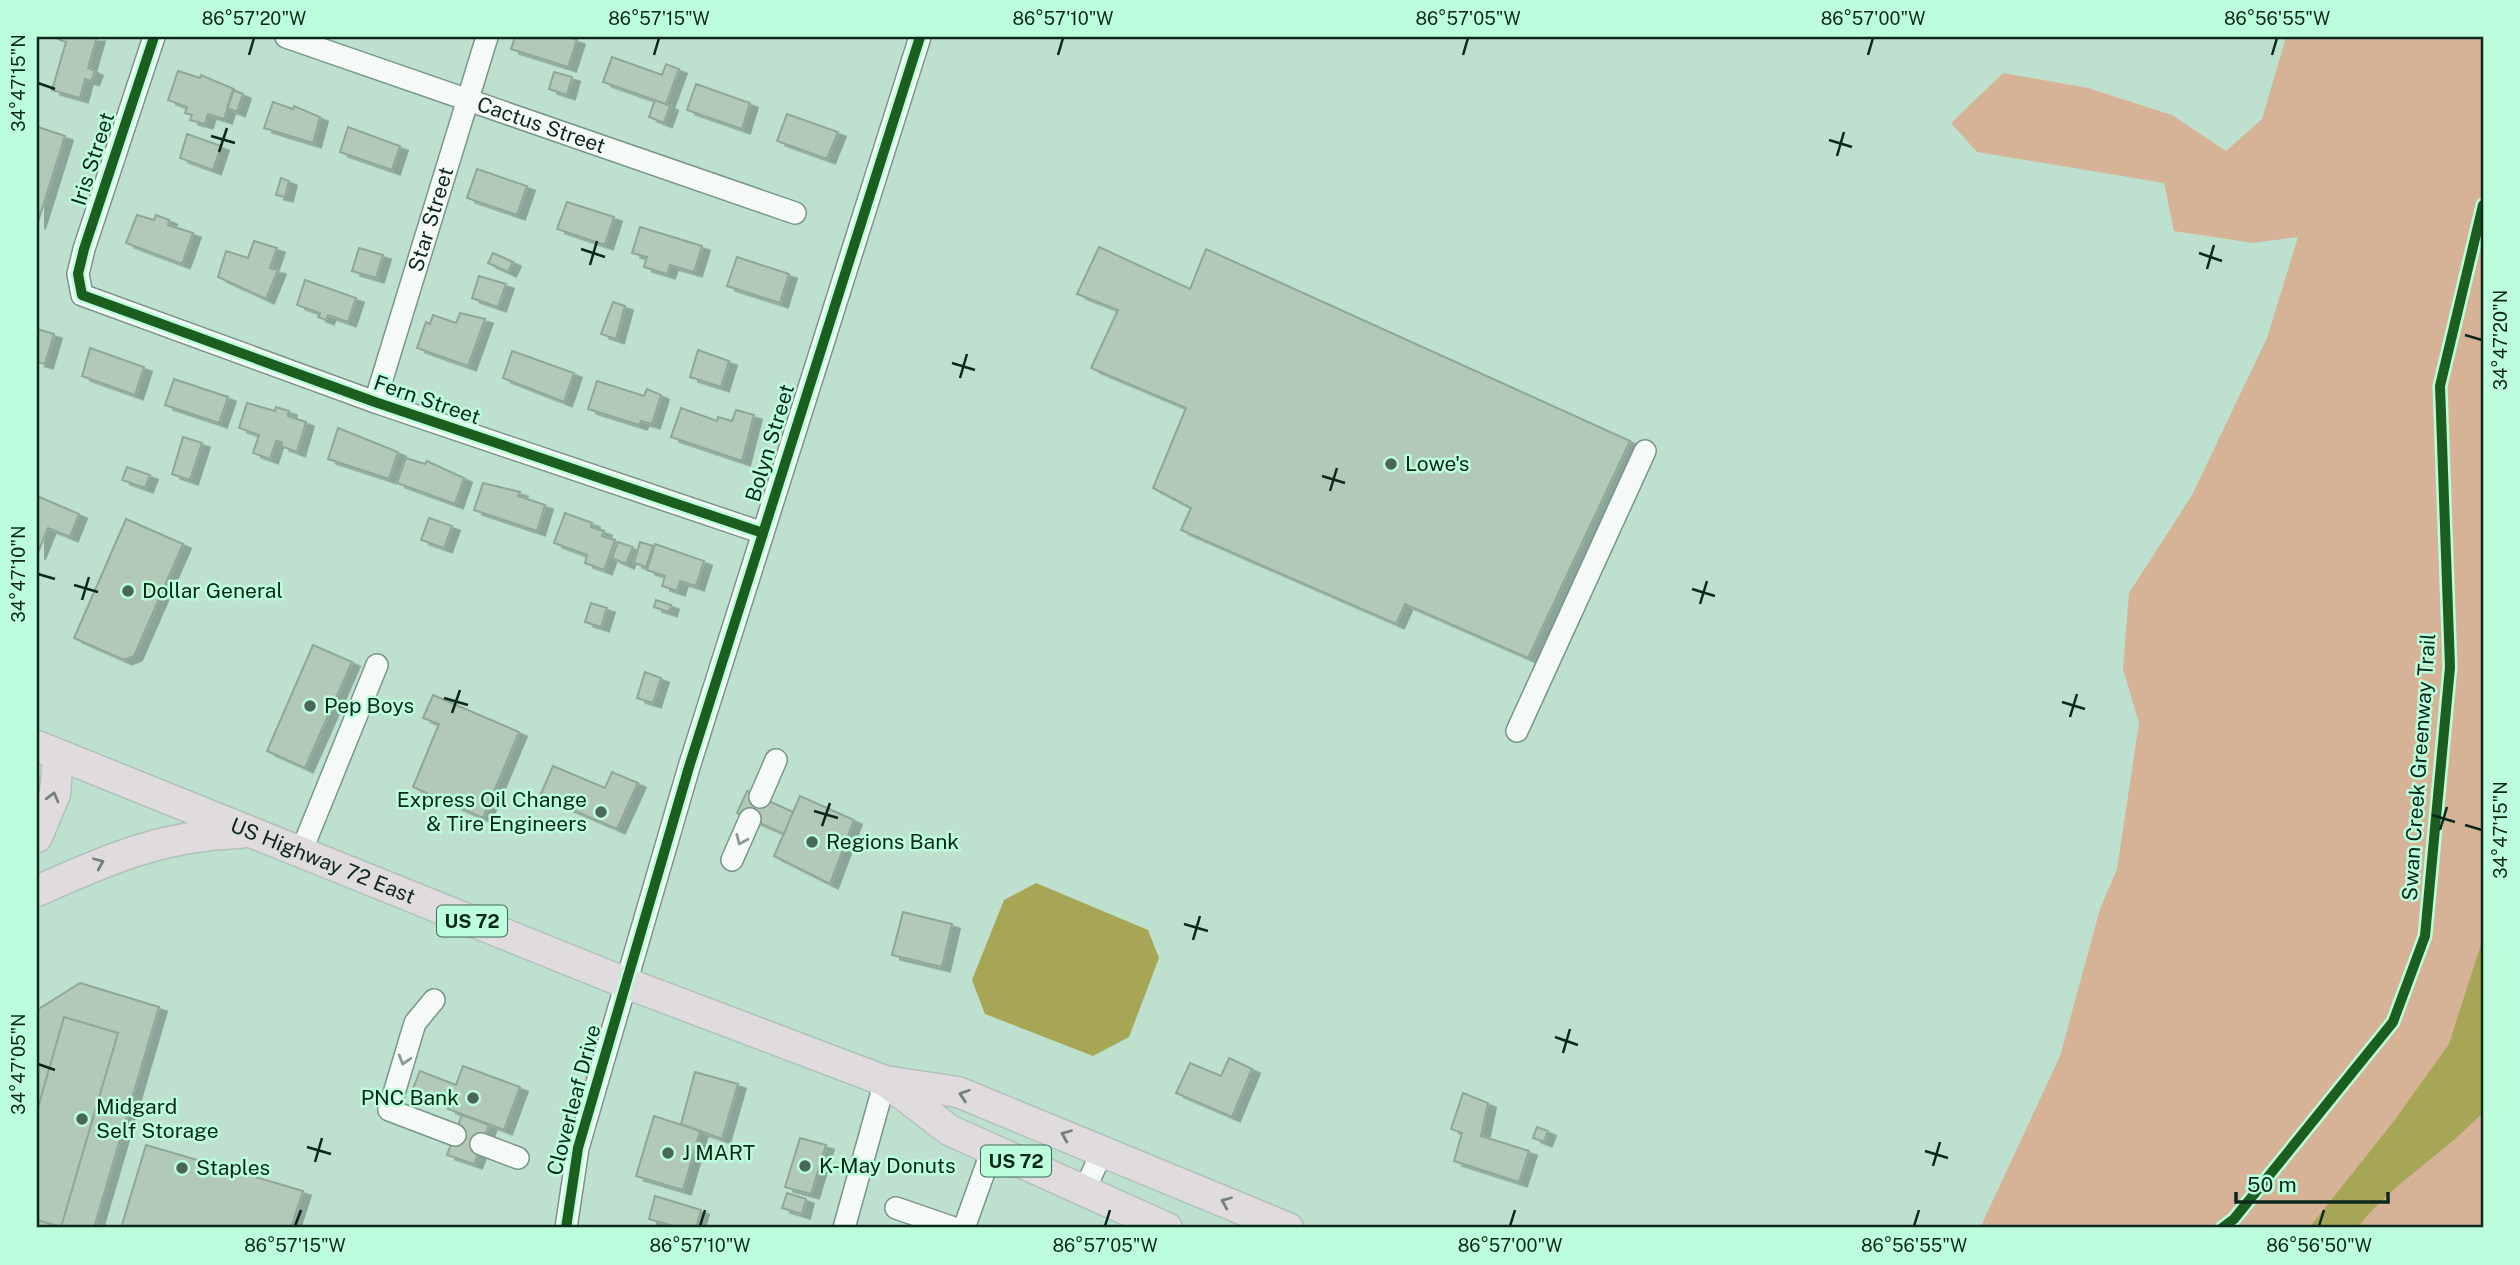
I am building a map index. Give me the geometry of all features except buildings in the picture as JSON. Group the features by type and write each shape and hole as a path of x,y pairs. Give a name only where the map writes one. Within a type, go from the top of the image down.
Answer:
{"highway":[{"name":"US Highway 72 East","path":"44,758 301,852 626,983 885,1081 958,1093 1103,1150 1281,1227"},
{"path":"37,837 55,794 44,758"},
{"path":"37,891 158,842 202,834 251,833"},
{"name":"US Highway 72 East","path":"885,1081 948,1130 1084,1191 1122,1219 1167,1228"}],"street":[{"name":"Iris Street","path":"82,295 78,274 84,249 154,37"},
{"name":"Cactus Street","path":"286,37 467,102 795,213"},
{"name":"Star Street","path":"375,402 487,37"},
{"name":"Bolyn Street","path":"626,983 689,767 920,37"},
{"name":"Fern Street","path":"82,295 375,402 763,533"},
{"path":"1517,731 1645,451"},
{"path":"301,852 377,665"},
{"path":"760,797 776,760"},
{"path":"732,860 750,819"},
{"name":"Cloverleaf Drive","path":"566,1228 578,1148 626,983"},
{"path":"433,1000 415,1023 388,1110 455,1135"},
{"path":"844,1228 885,1081"},
{"path":"481,1144 518,1158"},
{"path":"964,1228 992,1150"},
{"path":"1084,1191 1103,1150"},
{"path":"896,1208 954,1228"}],"shaded area":[{"path":"2286,37 2483,37 2483,1228 1980,1228 2060,1056 2100,909 2117,869 2139,723 2123,669 2129,593 2192,495 2267,338 2298,237 2253,243 2174,231 2164,183 1977,152 1951,123 2003,73 2088,88 2172,115 2226,151 2262,119"},
{"path":"1036,883 1148,930 1159,958 1129,1037 1093,1056 985,1014 972,980 1004,900"},
{"path":"2483,938 2483,1112 2452,1142 2386,1197 2357,1228 2309,1228 2394,1121 2449,1044"}],"cycle path":[{"path":"154,37 84,249 78,274 82,295 375,402 763,533"},
{"path":"566,1228 578,1148 689,767 920,37"},
{"name":"Swan Creek Greenway Trail","path":"2222,1228 2234,1219 2393,1022 2425,936 2450,667 2440,386 2483,205"}],"place":[{"name":"Lowe's","path":"1391,464"},
{"name":"Dollar General","path":"128,591"},
{"name":"Pep Boys","path":"310,706"},
{"name":"Express Oil Change & Tire Engineers","path":"601,812"},
{"name":"Regions Bank","path":"812,842"},
{"name":"PNC Bank","path":"473,1098"},
{"name":"Midgard Self Storage","path":"82,1119"},
{"name":"J MART","path":"668,1153"},
{"name":"K-May Donuts","path":"805,1166"},
{"name":"Staples","path":"182,1168"}]}
